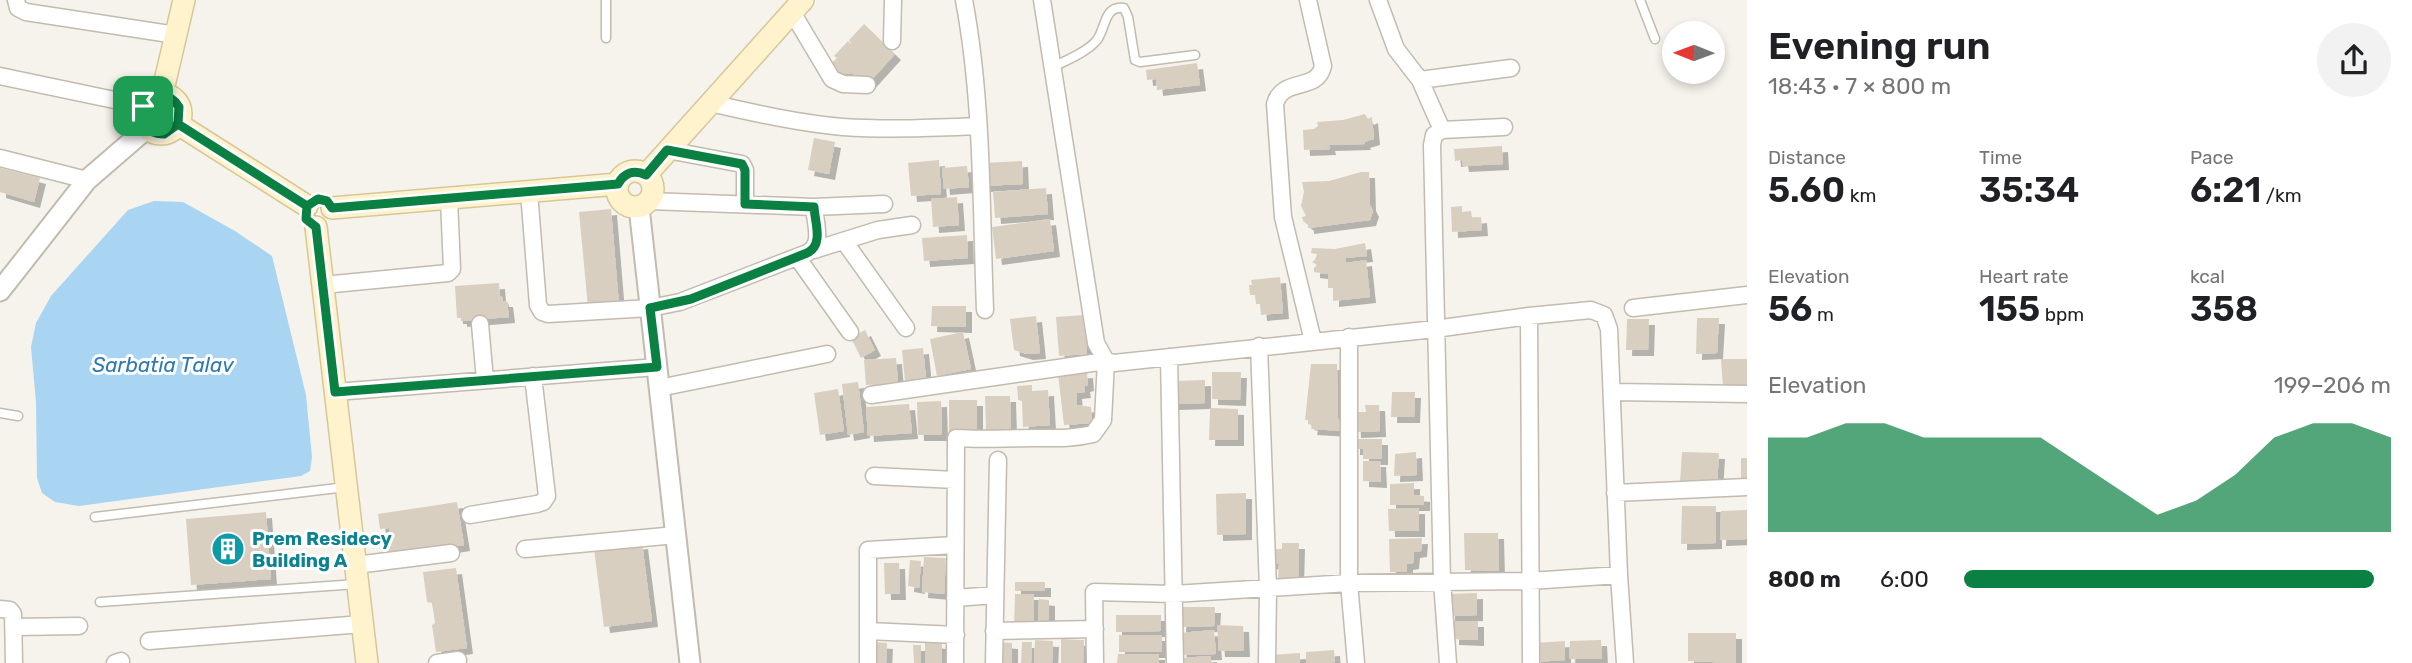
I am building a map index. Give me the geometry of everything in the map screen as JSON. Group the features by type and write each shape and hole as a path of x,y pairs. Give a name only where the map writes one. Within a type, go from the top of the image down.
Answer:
{"main road":[{"path":"162,94 184,0"},
{"path":"646,175 797,6"},
{"path":"162,94 177,102 180,113 178,124 164,134 153,133 146,129 142,122 143,106 150,97 162,94"},
{"path":"178,124 307,206"},
{"path":"332,208 618,184 629,173 635,172 646,175 653,190 644,204 633,207 622,201 618,184"},
{"path":"307,206 318,199 327,201 332,208 331,221 316,227"},
{"path":"307,206 306,219 316,227 367,663"}],"street":[{"path":"16,0 19,8 26,12 176,35"},
{"path":"892,41 893,0"},
{"path":"964,0 971,36 978,126 985,310"},
{"path":"955,663 956,438 987,441 1064,439 1093,434 1103,420 1106,361 1096,343 1042,0"},
{"path":"1308,0 1323,66 1321,74 1313,80 1285,89 1278,94 1275,104 1283,217 1313,341"},
{"path":"1378,0 1396,49 1420,80 1442,130"},
{"path":"797,6 832,79 843,85 867,85"},
{"path":"1420,80 1511,68"},
{"path":"0,76 143,106"},
{"path":"710,103 775,117 842,127 910,129 978,126"},
{"path":"1448,663 1442,581 1432,145 1434,135 1442,130 1504,127"},
{"path":"0,292 87,180 146,129"},
{"path":"667,150 742,164 745,170 745,204"},
{"path":"0,158 87,180"},
{"path":"529,192 538,305 542,312 548,314 650,308 691,299 814,250 878,230 912,225"},
{"path":"323,285 447,273 452,269 449,198"},
{"path":"690,663 650,308 644,204 814,207 884,204"},
{"path":"814,207 818,244 814,250"},
{"path":"844,241 906,328"},
{"path":"797,257 850,332"},
{"path":"1633,308 1747,295"},
{"path":"871,395 1106,361 1114,363 1591,310 1604,315 1609,329 1625,663"},
{"path":"1530,316 1531,663"},
{"path":"480,324 485,380"},
{"path":"1349,337 1349,583 1356,663"},
{"path":"1259,346 1268,588 1267,663"},
{"path":"659,388 827,354"},
{"path":"1169,357 1175,663"},
{"path":"335,392 657,367"},
{"path":"470,515 537,504 543,502 547,496 533,376"},
{"path":"1613,392 1747,394"},
{"path":"994,663 998,460"},
{"path":"874,476 955,480"},
{"path":"1615,493 1747,487"},
{"path":"525,549 676,536"},
{"path":"868,663 868,550 955,545"},
{"path":"357,575 451,553"},
{"path":"1095,663 1094,592 1174,594 1349,583 1530,581 1619,575"},
{"path":"955,597 995,595"},
{"path":"0,609 10,610 13,614 14,663"},
{"path":"149,641 362,624"},
{"path":"14,627 79,626"},
{"path":"995,631 1094,629"},
{"path":"867,631 956,635"},
{"path":"438,663 458,660"}],"lane":[{"path":"606,0 606,38"},
{"path":"1640,0 1655,39"},
{"path":"1053,68 1092,45 1100,37 1106,18 1112,10 1119,7 1124,8 1128,17 1135,60 1140,62 1195,55"},
{"path":"0,413 18,416"},
{"path":"96,517 346,487"},
{"path":"100,602 357,575"}],"water":[{"name":"Sarbatia Talav","path":"154,201 183,202 235,231 272,256 306,395 312,457 310,471 301,476 79,506 55,502 42,493 37,478 36,402 31,347 36,323 51,296 128,210"}],"building":[{"path":"864,24 895,54 866,86 852,73 839,75 829,65 848,41 852,45 849,40"},
{"path":"1197,63 1200,85 1157,90 1156,79 1147,80 1146,70"},
{"path":"1365,114 1368,119 1372,117 1374,139 1364,142 1365,144 1329,145 1330,149 1304,150 1303,130 1314,129 1318,126 1317,122 1343,120"},
{"path":"814,138 835,142 829,174 808,170"},
{"path":"1502,146 1503,164 1463,166 1462,160 1455,161 1454,149"},
{"path":"939,160 941,194 911,196 908,163"},
{"path":"1022,161 1023,184 984,186 983,163"},
{"path":"967,166 969,187 944,189 942,168"},
{"path":"0,168 40,178 34,202 0,192"},
{"path":"1369,172 1370,205 1373,211 1370,220 1308,228 1302,217 1306,216 1301,206 1304,192 1302,182 1329,181"},
{"path":"1046,188 1048,214 995,218 993,192"},
{"path":"957,197 959,225 933,227 931,199"},
{"path":"1462,206 1462,212 1471,211 1472,218 1481,217 1482,230 1452,232 1451,207"},
{"path":"611,209 619,305 588,307 579,212"},
{"path":"1050,219 1054,251 996,259 992,227"},
{"path":"967,235 968,258 924,261 922,238"},
{"path":"1365,243 1367,256 1345,258 1346,263 1366,260 1370,297 1333,301 1333,288 1328,288 1328,274 1314,272 1317,265 1312,262 1317,254 1311,253 1312,248 1335,249"},
{"path":"1280,277 1283,313 1261,315 1260,304 1256,304 1255,295 1250,295 1251,280"},
{"path":"499,283 500,296 503,301 507,301 509,317 461,321 461,318 457,318 455,286"},
{"path":"932,306 966,306 966,327 931,326"},
{"path":"1084,315 1087,354 1059,356 1056,317"},
{"path":"1036,316 1040,353 1027,354 1014,350 1010,319"},
{"path":"1697,318 1719,318 1717,353 1696,354"},
{"path":"1627,319 1649,319 1648,350 1626,350"},
{"path":"865,330 875,350 861,358 851,338"},
{"path":"963,332 971,369 937,376 930,339"},
{"path":"923,348 926,379 905,381 902,350"},
{"path":"896,358 898,383 866,385 864,360"},
{"path":"1721,359 1747,359 1747,390 1723,389"},
{"path":"1311,364 1337,364 1338,418 1343,431 1311,429 1312,425 1305,420"},
{"path":"1087,372 1088,385 1084,386 1085,392 1076,393 1077,405 1091,407 1092,423 1064,425 1058,374"},
{"path":"1212,372 1241,372 1240,400 1212,399"},
{"path":"1205,380 1205,403 1172,404 1173,381"},
{"path":"858,382 864,432 848,435 842,384"},
{"path":"1032,385 1032,391 1048,390 1050,425 1023,427 1022,401 1018,400 1017,386"},
{"path":"838,389 844,431 820,435 814,393"},
{"path":"1392,392 1415,392 1414,417 1391,417"},
{"path":"985,396 1010,396 1011,430 986,431"},
{"path":"949,400 977,400 977,433 949,433"},
{"path":"941,401 942,435 918,435 917,402"},
{"path":"909,404 912,433 868,436 866,407"},
{"path":"1365,405 1379,405 1380,431 1355,432 1354,412 1366,412"},
{"path":"1210,408 1238,409 1238,440 1209,440"},
{"path":"1354,439 1382,439 1382,459 1363,459 1363,449 1354,449"},
{"path":"1416,452 1417,475 1394,476 1395,454"},
{"path":"1682,452 1719,453 1717,485 1680,483"},
{"path":"1741,458 1747,458 1747,483 1741,484"},
{"path":"1363,461 1380,461 1381,482 1363,481"},
{"path":"1414,483 1414,495 1424,496 1424,505 1390,505 1390,484"},
{"path":"1246,493 1246,534 1217,535 1216,494"},
{"path":"457,502 464,545 382,558 379,539 390,537 389,528 380,529 378,514"},
{"path":"1682,506 1716,506 1716,543 1681,544"},
{"path":"1419,508 1419,531 1389,531 1388,509"},
{"path":"1747,510 1747,539 1720,540 1721,511"},
{"name":"Prem Residecy Building A","path":"266,512 271,579 191,585 186,519"},
{"path":"1464,533 1498,533 1499,571 1465,570"},
{"path":"1422,538 1421,551 1414,552 1413,563 1407,564 1407,572 1390,572 1389,539"},
{"path":"642,543 652,621 604,627 594,549"},
{"path":"1282,543 1299,543 1298,580 1278,579 1279,564 1269,563 1269,549 1282,549"},
{"path":"924,557 946,558 944,594 922,592"},
{"path":"910,560 921,561 919,588 908,586"},
{"path":"884,563 899,563 900,594 885,594"},
{"path":"456,568 467,648 436,652 432,603 427,602 423,572"},
{"path":"1015,582 1045,582 1045,591 1015,591"},
{"path":"1477,593 1477,615 1449,616 1449,594"},
{"path":"1015,594 1034,594 1033,628 1014,627"},
{"path":"1039,599 1049,600 1049,626 1038,626"},
{"path":"1181,607 1215,607 1214,626 1180,627"},
{"path":"1116,615 1161,615 1161,631 1116,632"},
{"path":"1453,621 1478,621 1478,640 1453,639"},
{"path":"1217,625 1243,626 1244,651 1219,651"},
{"path":"1214,630 1216,654 1181,655 1179,633"},
{"path":"1688,633 1736,633 1736,663 1688,661"},
{"path":"1119,635 1162,635 1162,652 1119,652"},
{"path":"1061,639 1084,640 1083,663 1061,663"},
{"path":"1035,640 1053,641 1052,663 1034,663"},
{"path":"1601,640 1602,659 1569,659 1570,641"},
{"path":"1565,641 1565,660 1535,662 1535,643"},
{"path":"872,642 887,643 886,663 871,663"},
{"path":"925,642 942,643 942,663 925,663"},
{"path":"998,642 1012,643 1012,663 997,663"},
{"path":"1022,642 1032,642 1031,663 1021,663"},
{"path":"913,645 921,645 921,663 914,663"},
{"path":"1334,650 1335,663 1306,663 1306,652"},
{"path":"1300,653 1300,663 1272,663 1272,655"},
{"path":"1118,654 1159,654 1159,663 1117,663"},
{"path":"1211,656 1211,663 1181,663 1181,658"}],"place":[{"name":"Prem Residecy Building A","path":"228,549"}],"route":[{"path":"143,106 142,122 146,129 164,134 178,124 307,206 306,219 316,227 335,392 657,367 650,308 691,299 814,250 818,244 814,207 745,204 745,170 742,164 667,150 646,175 640,172 629,173 624,175 618,184 332,208 327,201 318,199 307,206 243,165 178,124 179,107 172,98 156,95 150,97 143,106"}]}
